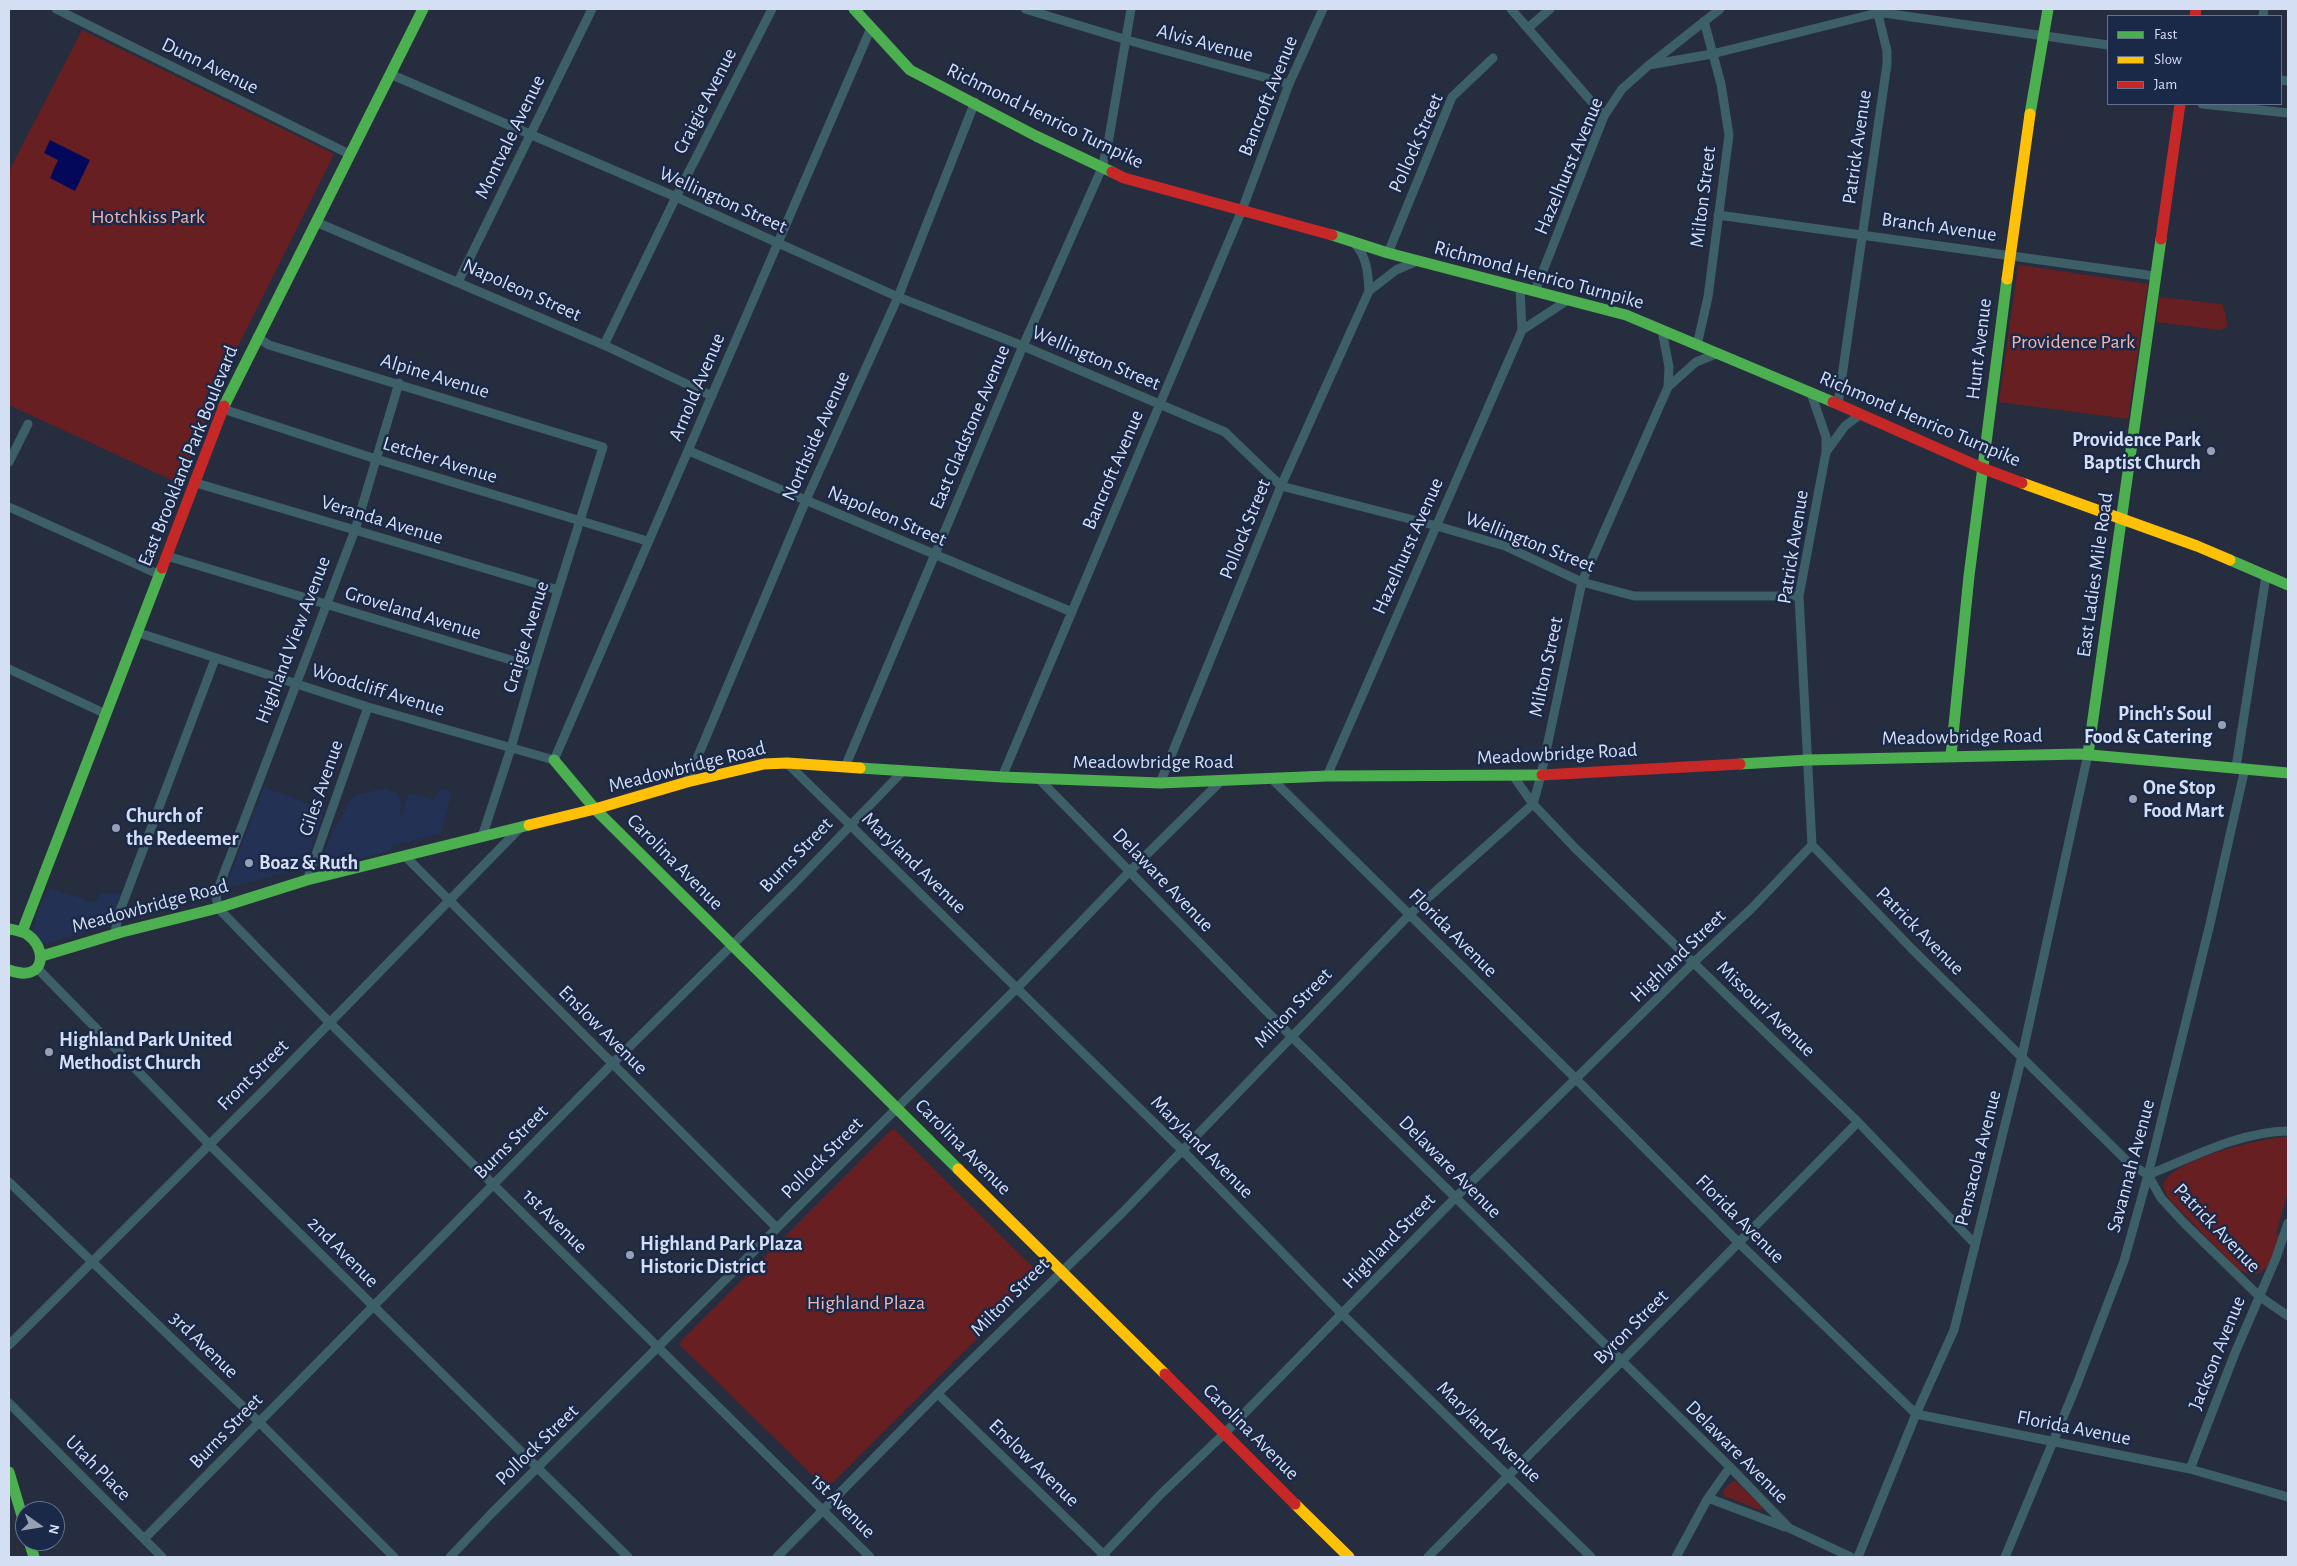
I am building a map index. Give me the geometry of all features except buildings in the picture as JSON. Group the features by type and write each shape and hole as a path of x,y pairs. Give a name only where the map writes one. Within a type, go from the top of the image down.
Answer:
{"street":[{"name":"Dunn Avenue","path":"56,9 349,154"},
{"name":"East Brookland Park Boulevard","path":"22,932 223,409 422,9"},
{"name":"Montvale Avenue","path":"458,282 592,9"},
{"name":"Craigie Avenue","path":"604,345 676,197 772,9"},
{"name":"Richmond Henrico Turnpike","path":"854,9 904,66 1036,136 1138,183 1313,229 1355,244 1416,261 1626,315 1838,404 1982,468 2197,546 2288,585"},
{"name":"Alvis Avenue","path":"1026,9 1127,40 1289,84"},
{"name":"East Gladstone Avenue","path":"845,767 1023,346 1102,168 1127,40 1131,9"},
{"name":"Bancroft Avenue","path":"1002,778 1242,210 1289,84 1323,9"},
{"path":"1511,9 1604,116"},
{"path":"1528,28 1550,9"},
{"name":"Hazelhurst Avenue","path":"1535,291 1604,116 1622,89 1648,65 1720,9"},
{"name":"Hunt Avenue","path":"1951,755 1982,468 2010,255 2042,35 2048,9"},
{"path":"1648,65 1712,54 1882,12 2107,45"},
{"name":"Patrick Avenue","path":"1838,404 1887,64 1882,12"},
{"name":"Milton Street","path":"1697,345 1708,297 1729,135 1721,84 1704,22"},
{"name":"Arnold Avenue","path":"554,760 647,540 689,451 870,28"},
{"name":"Pollock Street","path":"1388,253 1452,97 1493,58"},
{"name":"Wellington Street","path":"390,74 676,197 898,297 1023,346 1225,432 1281,486 1437,526 1505,546 1582,582 1634,596 1799,596"},
{"name":"Northside Avenue","path":"687,782 806,500 898,297 975,102"},
{"name":"East Ladies Mile Road","path":"2088,754 2180,105"},
{"path":"2228,105 2255,106 2288,113"},
{"name":"Branch Avenue","path":"1718,215 2155,276"},
{"name":"Napoleon Street","path":"316,222 604,345 712,396"},
{"name":"Pollock Street","path":"1355,244 1360,250 1367,267 1369,291"},
{"name":"Pollock Street","path":"1160,784 1281,486 1369,291 1387,276 1416,261"},
{"name":"Hazelhurst Avenue","path":"1326,776 1522,330 1520,287"},
{"path":"1522,330 1568,300"},
{"name":"Milton Street","path":"777,1557 1182,1150 1291,1035 1410,914 1532,804 1541,775 1582,582 1668,387 1669,367 1662,330"},
{"name":"Alpine Avenue","path":"258,337 270,345 603,447"},
{"name":"Milton Street","path":"1668,387 1696,362 1716,354"},
{"name":"Highland View Avenue","path":"218,908 216,894 355,530 399,383"},
{"name":"Patrick Avenue","path":"1811,393 1826,437 1826,452 1799,596 1812,845 1912,949 2129,1164 2148,1175 2161,1198 2185,1224 2259,1296 2288,1316"},
{"name":"Letcher Avenue","path":"223,409 376,459 581,522 647,540"},
{"name":"Patrick Avenue","path":"1826,452 1845,426 1860,414"},
{"path":"9,462 28,424"},
{"name":"Craigie Avenue","path":"482,836 512,748 534,667 603,447"},
{"name":"Napoleon Street","path":"689,451 1072,612"},
{"name":"Veranda Avenue","path":"196,483 558,590"},
{"path":"9,506 160,575"},
{"name":"Groveland Avenue","path":"167,556 534,667"},
{"name":"Savannah Avenue","path":"2005,1557 2108,1306 2124,1261 2148,1175 2241,768 2266,576"},
{"name":"Woodcliff Avenue","path":"136,632 368,707 554,760"},
{"path":"115,934 118,916 215,659"},
{"path":"9,668 106,714"},
{"name":"Giles Avenue","path":"307,880 368,707"},
{"name":"Meadowbridge Road","path":"42,956 115,934 218,908 307,880 595,809 687,782 764,764 787,763 1002,778 1160,784 1219,783 1271,778 1326,776 1514,777 1808,760 1951,755 2088,754 2288,773"},
{"name":"Pensacola Avenue","path":"1858,1557 1916,1414 1954,1330 2022,1056 2088,754"},
{"name":"Carolina Avenue","path":"554,760 595,809 1350,1557"},
{"name":"Maryland Avenue","path":"787,763 1182,1150 1342,1314 1591,1557"},
{"name":"Burns Street","path":"144,1539 612,1064 794,884 903,771"},
{"name":"Missouri Avenue","path":"1514,777 1532,804 1692,964 1858,1122 1974,1244"},
{"name":"Florida Avenue","path":"1271,778 1576,1079 1739,1244 1916,1414 2190,1469 2288,1497"},
{"name":"Delaware Avenue","path":"1039,779 1291,1035 1620,1361 1730,1467 1788,1528 1851,1557"},
{"name":"Pollock Street","path":"450,1557 1219,783"},
{"name":"Front Street","path":"9,1345 330,1023 520,828"},
{"name":"Highland Street","path":"1104,1556 1161,1494 1225,1433 1456,1197 1692,964 1752,908 1812,845"},
{"name":"Enslow Avenue","path":"405,856 448,902 777,1228"},
{"name":"1st Avenue","path":"218,908 330,1023 870,1557"},
{"path":"9,929 22,932 35,943 42,956 37,968 30,974 21,974 9,970"},
{"name":"2nd Avenue","path":"37,968 209,1144 539,1467 628,1557"},
{"name":"Byron Street","path":"1428,1557 1858,1122"},
{"path":"2148,1175 2203,1151 2239,1139 2288,1131"},
{"name":"3rd Avenue","path":"9,1182 259,1422 394,1557"},
{"name":"Jackson Avenue","path":"2190,1469 2276,1258 2288,1222"},
{"name":"Enslow Avenue","path":"938,1394 1104,1556"},
{"name":"Utah Place","path":"9,1403 162,1557"},
{"path":"1676,1557 1708,1498 1730,1467"},
{"path":"9,1472 18,1501"},
{"path":"1708,1498 1788,1528"}],"shaded area":[{"path":"50,140 90,160 75,191 50,178 58,160 44,153"},
{"path":"264,787 325,810 303,868 231,887 227,883"},
{"path":"384,788 398,794 402,804 399,816 402,815 409,793 433,800 441,788 452,792 441,833 392,846 390,851 324,867 322,860 332,833 353,796"},
{"path":"50,888 95,903 100,894 122,893 109,926 44,944 31,936 39,908"}],"green space":[{"name":"Hotchkiss Park","path":"82,30 334,154 222,378 180,484 9,405 9,171"},
{"name":"Providence Park","path":"2018,266 2148,284 2128,419 1999,402"},
{"path":"2159,297 2222,304 2226,314 2227,327 2220,330 2156,322"},
{"name":"Highland Plaza","path":"894,1129 1039,1273 1039,1277 826,1489 680,1345 681,1341"},
{"path":"2288,1137 2288,1192 2276,1234 2281,1236 2267,1266 2261,1272 2247,1274 2238,1269 2170,1200 2164,1190 2164,1182 2175,1171 2205,1156 2242,1145"},
{"path":"1734,1480 1762,1506 1762,1509 1759,1510 1724,1496 1723,1490"}],"traffic: fast":[{"path":"224,406 423,9"},
{"path":"854,9 910,70 1036,136 1112,172"},
{"path":"2030,114 2048,9"},
{"path":"1332,235 1388,253 1626,315 1833,402"},
{"path":"2088,754 2161,239"},
{"path":"1951,755 1969,576 2007,279"},
{"path":"2230,560 2288,585"},
{"path":"22,932 162,568"},
{"path":"1740,764 1808,760 2080,754 2288,773"},
{"path":"554,760 595,809 958,1169"},
{"path":"860,768 1002,777 1160,783 1327,776 1542,775"},
{"path":"42,956 122,932 218,908 307,880 529,825"},
{"path":"9,929 25,933 33,939 40,955 40,962 37,968 30,972 21,973 9,970"},
{"path":"9,1472 18,1501"},
{"path":"32,1551 34,1557"}],"traffic: slow":[{"path":"2007,279 2030,114"},
{"path":"2022,483 2197,546 2230,560"},
{"path":"529,825 595,809 687,782 764,764 787,763 860,768"},
{"path":"958,1169 1165,1374"},
{"path":"1295,1504 1349,1557"}],"traffic: jam":[{"path":"2195,15 2196,9"},
{"path":"2161,239 2180,105"},
{"path":"1112,172 1124,178 1332,235"},
{"path":"1833,402 1982,468 2022,483"},
{"path":"162,568 224,406"},
{"path":"1542,775 1740,764"},
{"path":"1165,1374 1295,1504"}],"place":[{"name":"Providence Park Baptist Church","path":"2211,451"},
{"name":"Pinch's Soul Food & Catering","path":"2222,725"},
{"name":"One Stop Food Mart","path":"2133,799"},
{"name":"Church of the Redeemer","path":"116,828"},
{"name":"Boaz & Ruth","path":"249,863"},
{"name":"Highland Park United Methodist Church","path":"49,1052"},
{"name":"Highland Park Plaza Historic District","path":"630,1255"}]}
